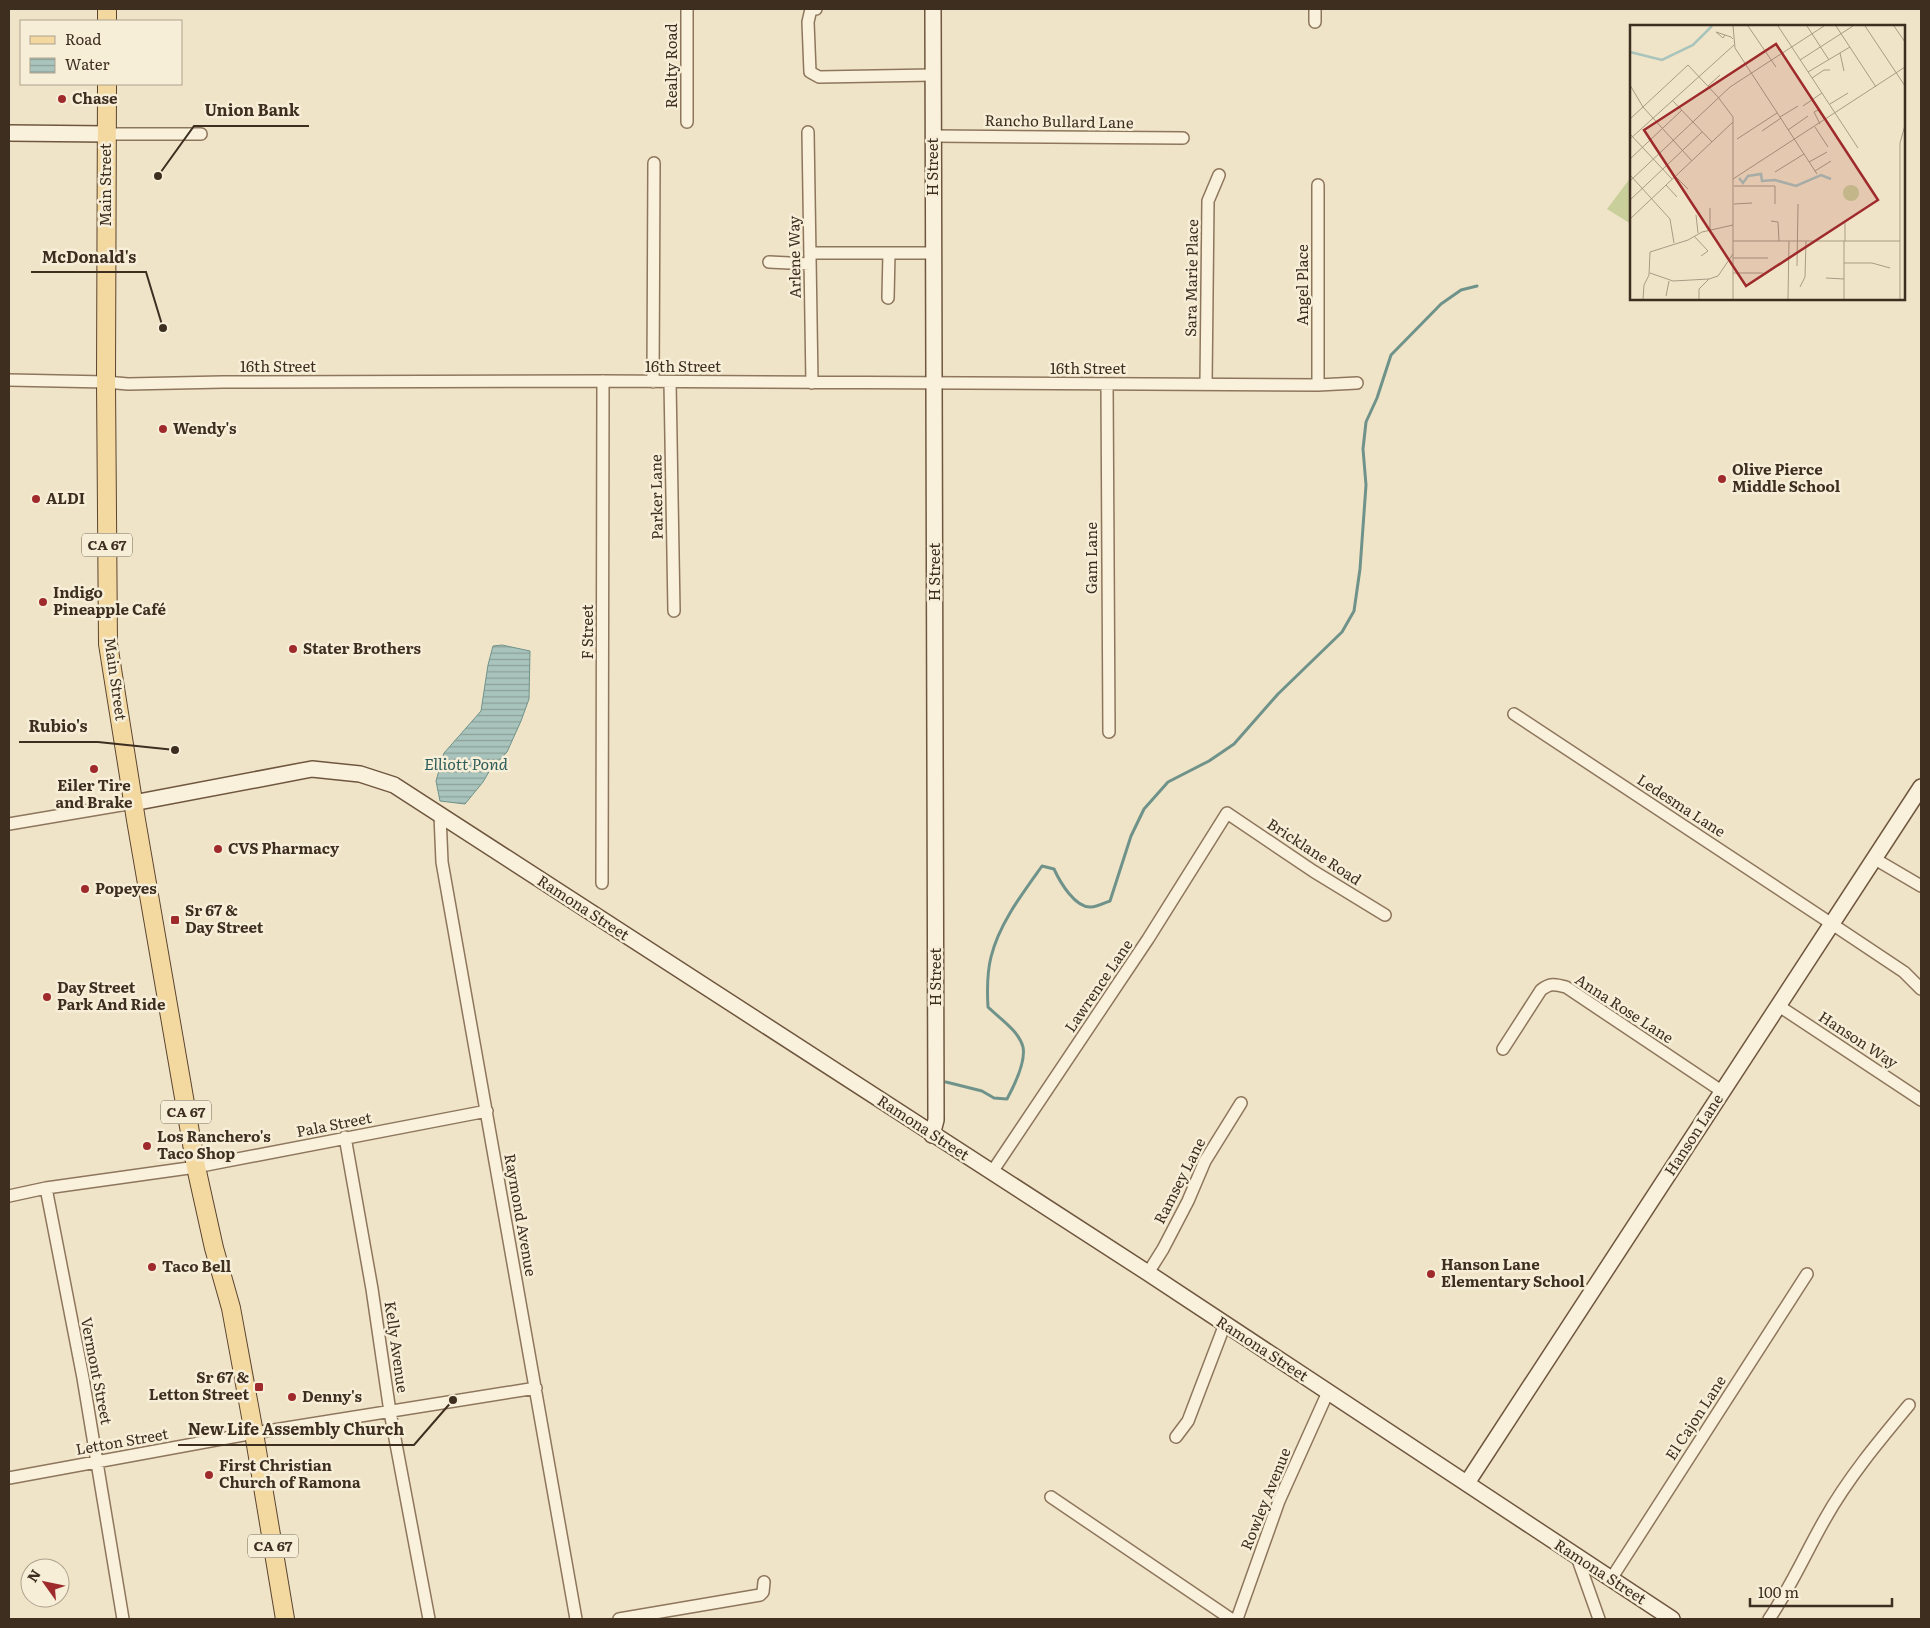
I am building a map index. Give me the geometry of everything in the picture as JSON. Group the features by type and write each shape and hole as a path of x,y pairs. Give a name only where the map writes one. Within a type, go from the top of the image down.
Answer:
{"main road":[{"name":"H Street","path":"932,1134 936,1120 933,9"},
{"name":"Main Street","path":"107,85 106,382 108,644 133,803 196,1167 214,1248 231,1308 286,1619"},
{"path":"9,134 106,134"},
{"name":"Ramona Street","path":"133,803 312,769 360,774 394,785 1226,1324 1672,1619"},
{"name":"Hanson Lane","path":"1467,1483 1921,788"}],"street":[{"name":"Realty Road","path":"686,9 687,122"},
{"path":"816,9 811,10 808,22 810,72 819,77 933,75"},
{"path":"1315,9 1315,22"},
{"name":"Arlene Way","path":"808,132 812,383"},
{"path":"106,134 201,134"},
{"name":"Rancho Bullard Lane","path":"934,136 1184,138"},
{"path":"653,382 654,163"},
{"name":"Sara Marie Place","path":"1206,384 1208,201 1219,175"},
{"name":"Angel Place","path":"1318,185 1318,385"},
{"path":"888,298 890,253"},
{"path":"769,262 890,253 933,253"},
{"name":"16th Street","path":"9,380 128,384 223,382 670,382 1318,385 1357,383"},
{"name":"F Street","path":"602,883 604,382"},
{"name":"Parker Lane","path":"670,382 674,611"},
{"name":"Gam Lane","path":"1107,384 1109,732"},
{"name":"Ledesma Lane","path":"1514,714 1904,972 1921,989"},
{"path":"9,824 133,803"},
{"name":"Bricklane Road","path":"1227,813 1313,871 1385,915"},
{"name":"Lawrence Lane","path":"992,1172 1148,939 1227,813"},
{"name":"Raymond Avenue","path":"440,815 442,862 576,1619"},
{"path":"1875,859 1921,886"},
{"name":"Anna Rose Lane","path":"1503,1049 1540,990 1554,984 1566,987 1723,1092"},
{"name":"Hanson Way","path":"1779,1006 1921,1100"},
{"name":"Ramsey Lane","path":"1148,1274 1188,1200 1205,1161 1241,1103"},
{"name":"Pala Street","path":"9,1196 46,1188 196,1167 487,1111"},
{"name":"Kelly Avenue","path":"346,1137 372,1289 390,1412 429,1619"},
{"name":"Vermont Street","path":"46,1188 98,1462 123,1619"},
{"name":"El Cajon Lane","path":"1611,1579 1807,1274"},
{"path":"1176,1437 1188,1422 1226,1324"},
{"name":"Letton Street","path":"9,1478 254,1433 536,1388"},
{"name":"Rowley Avenue","path":"1237,1619 1279,1501 1328,1392"},
{"path":"1769,1619 1782,1600 1826,1518 1867,1456 1909,1405"},
{"path":"1051,1497 1231,1619"},
{"path":"1577,1557 1599,1619"},
{"path":"619,1619 760,1595 763,1592 764,1582"}],"green space":[{"path":"1630,178 1630,223 1607,209"}],"water":[{"name":"Elliott Pond","path":"502,645 530,651 529,699 521,721 507,752 490,770 465,804 440,801 436,781 444,753 481,711 493,646"}],"waterway":[{"path":"946,1082 982,1091 994,1098 1007,1099 1016,1081 1023,1060 1023,1047 1013,1030 988,1007 989,969 991,957 1005,921 1042,866 1054,869 1064,887 1079,903 1091,907 1110,901 1131,836 1144,809 1168,782 1209,761 1234,744 1278,694 1342,632 1354,611 1360,569 1366,485 1363,449 1366,422 1377,398 1391,355 1441,304 1461,290 1477,286"}],"place":[{"name":"Chase","path":"62,99"},
{"name":"Union Bank","path":"158,176"},
{"name":"McDonald's","path":"163,328"},
{"name":"Wendy's","path":"163,429"},
{"name":"Olive Pierce Middle School","path":"1722,479"},
{"name":"ALDI","path":"36,499"},
{"name":"Indigo Pineapple Café","path":"43,602"},
{"name":"Stater Brothers","path":"293,649"},
{"name":"Rubio's","path":"175,750"},
{"name":"Eiler Tire and Brake","path":"94,769"},
{"name":"CVS Pharmacy","path":"218,849"},
{"name":"Popeyes","path":"85,889"},
{"name":"Sr 67 & Day Street","path":"175,920"},
{"name":"Day Street Park And Ride","path":"47,997"},
{"name":"Los Ranchero's Taco Shop","path":"147,1146"},
{"name":"Taco Bell","path":"152,1267"},
{"name":"Hanson Lane Elementary School","path":"1431,1274"},
{"name":"Sr 67 & Letton Street","path":"259,1387"},
{"name":"Denny's","path":"292,1397"},
{"name":"New Life Assembly Church","path":"453,1400"},
{"name":"First Christian Church of Ramona","path":"209,1475"}]}
